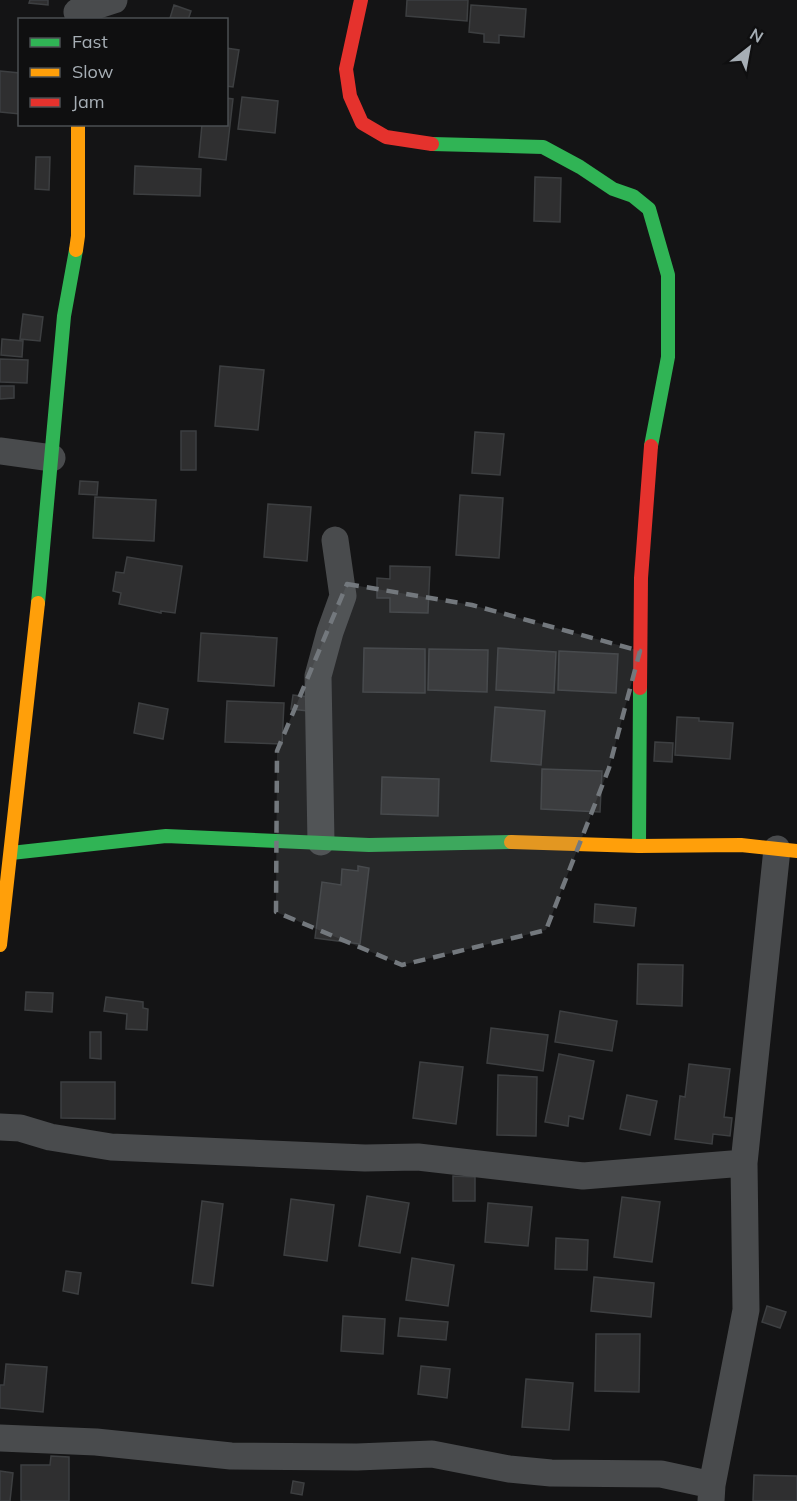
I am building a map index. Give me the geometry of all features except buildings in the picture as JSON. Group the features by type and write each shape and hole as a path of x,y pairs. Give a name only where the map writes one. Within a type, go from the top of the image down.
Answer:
{"street":[{"path":"77,10 114,0"},
{"path":"361,0 346,69 350,96 362,123 386,137 436,145 543,147 580,167 613,189 633,196 650,208 668,274 668,357 651,444 641,578 639,846"},
{"path":"0,945 11,853 10,756 37,619 64,316 78,236 78,126"},
{"path":"0,451 52,458"},
{"path":"321,842 318,676 342,596 335,540"},
{"path":"0,1438 96,1442 231,1456 346,1457 432,1454 508,1469 551,1473 661,1474 711,1493 746,1310 744,1163 787,850 741,845 639,846 535,841 369,846 165,836 11,853"},
{"path":"0,1127 20,1128 50,1137 111,1147 365,1158 418,1157 583,1176 744,1163"}],"highlighted area":[{"path":"347,584 472,605 640,651 609,768 546,930 402,965 276,912 277,751"}],"traffic: fast":[{"path":"432,144 543,147 580,167 613,189 633,196 649,209 668,275 668,357 651,446"},
{"path":"38,603 64,316 76,250"},
{"path":"639,846 640,688"},
{"path":"11,853 166,836 369,845 511,842"}],"traffic: slow":[{"path":"76,250 78,126"},
{"path":"0,945 38,603"},
{"path":"511,842 639,846 741,845 797,851"}],"traffic: jam":[{"path":"361,0 346,69 350,96 362,123 386,137 432,144"},
{"path":"640,688 641,578 651,446"}]}
